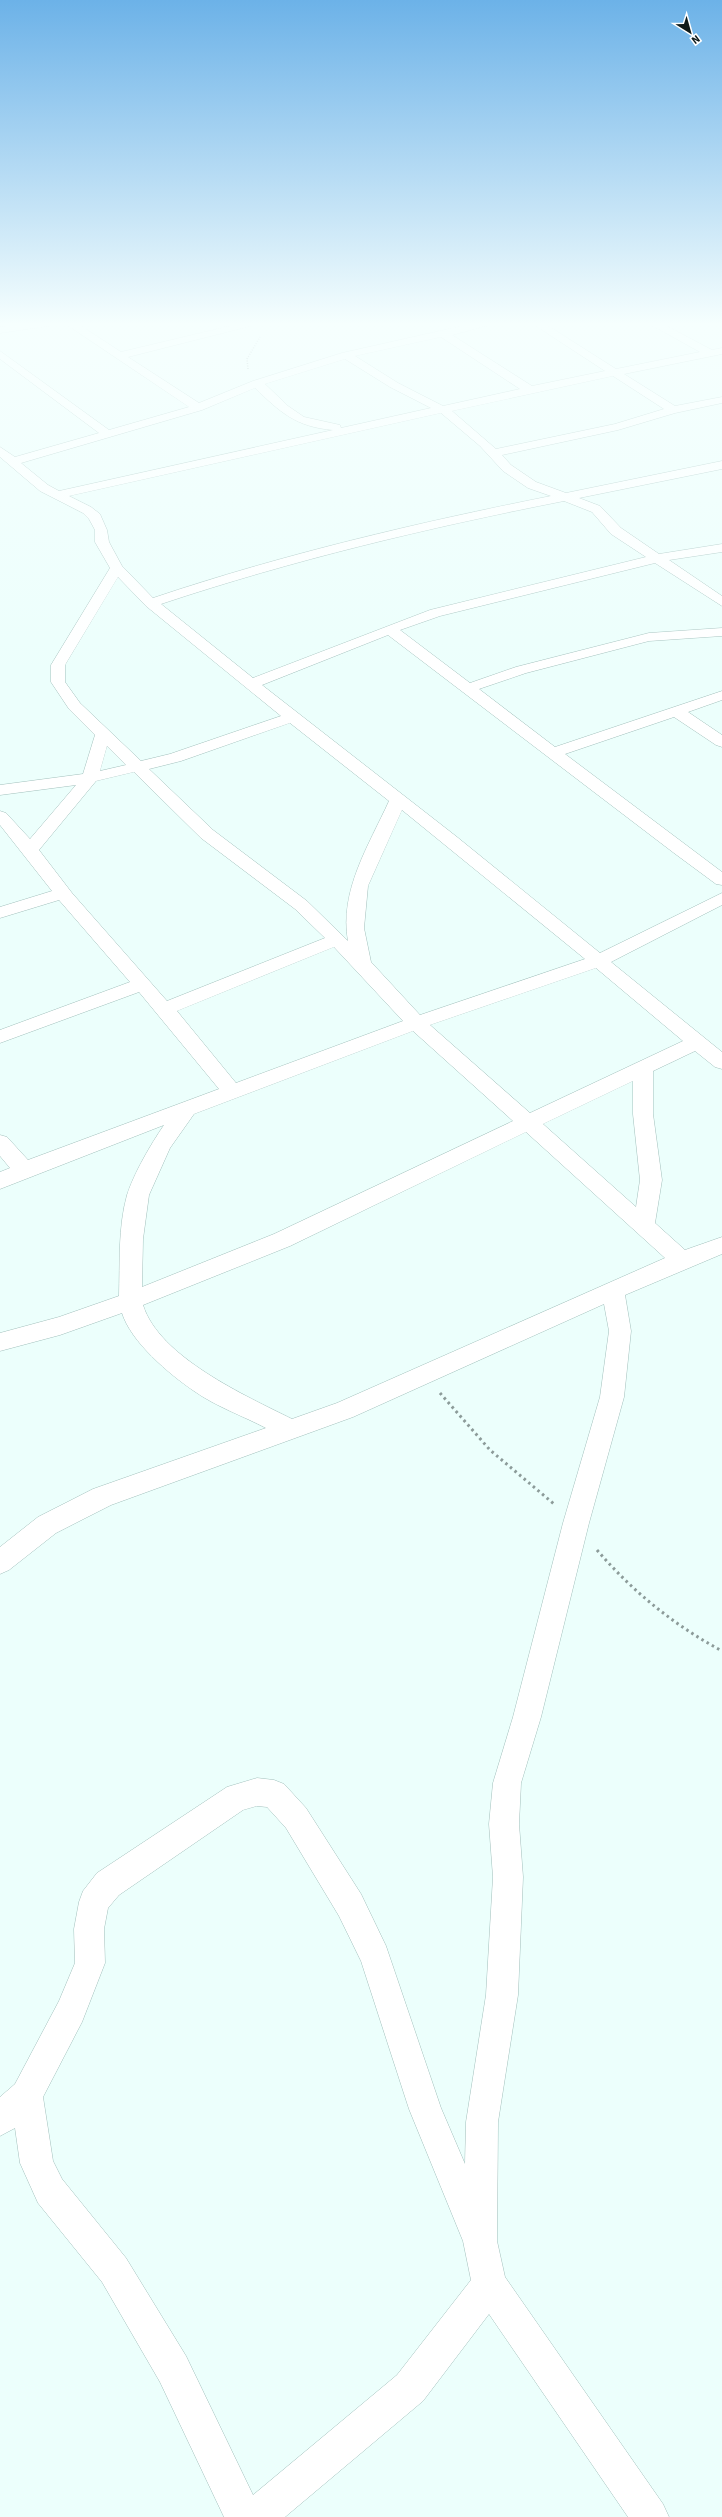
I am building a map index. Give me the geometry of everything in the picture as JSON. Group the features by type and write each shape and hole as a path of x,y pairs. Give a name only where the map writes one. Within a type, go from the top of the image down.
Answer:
{"street":[{"path":"6,456 78,439"},
{"path":"56,495 308,439"},
{"path":"479,439 518,476 532,484 596,509 616,531 659,558 722,602"},
{"path":"495,453 559,439"},
{"path":"6,456 56,495 87,510 95,518 101,530 102,542 117,568 151,603 599,961 722,1062"},
{"path":"151,603 293,558 564,497 722,465"},
{"path":"252,684 389,629 434,613 659,558 722,548"},
{"path":"117,568 58,665 58,682 70,700 103,734 207,834 281,888 362,964 416,1022 682,1260"},
{"path":"389,629 470,688 553,753 722,880"},
{"path":"470,688 529,668 649,637 722,632"},
{"path":"553,753 722,695"},
{"path":"676,711 722,742"},
{"path":"0,790 90,778 202,751 292,717"},
{"path":"30,850 90,778 103,734"},
{"path":"362,964 355,928 359,886 398,800"},
{"path":"0,816 30,850 63,893 142,984 166,1009 231,1091"},
{"path":"0,913 63,893"},
{"path":"0,1182 24,1170 416,1022 599,961 722,898"},
{"path":"166,1009 336,940"},
{"path":"0,1037 142,984"},
{"path":"0,1342 60,1326 130,1301 282,1240 643,1066 697,1042"},
{"path":"643,1066 643,1114 650,1180 644,1226"},
{"path":"188,1107 161,1145 138,1195 132,1239 130,1301 137,1324 158,1347 203,1385 290,1429"},
{"path":"0,1142 24,1170"},
{"path":"0,1562 47,1525 102,1497 345,1410 613,1290 682,1260 722,1245"},
{"path":"480,2241 482,2122 502,1987 508,1877 504,1824 507,1783 527,1717 576,1523 612,1397 620,1331 613,1290"},
{"path":"0,2120 26,2095 71,2011 90,1963 90,1929 94,1902 108,1884 237,1797 257,1792 274,1794 296,1818 312,1843 350,1905 375,1957 425,2109 480,2241 489,2284 650,2517"},
{"path":"26,2095 36,2163 50,2191 114,2270 173,2369 244,2517"},
{"path":"256,2517 410,2388 448,2341 489,2284"}]}
